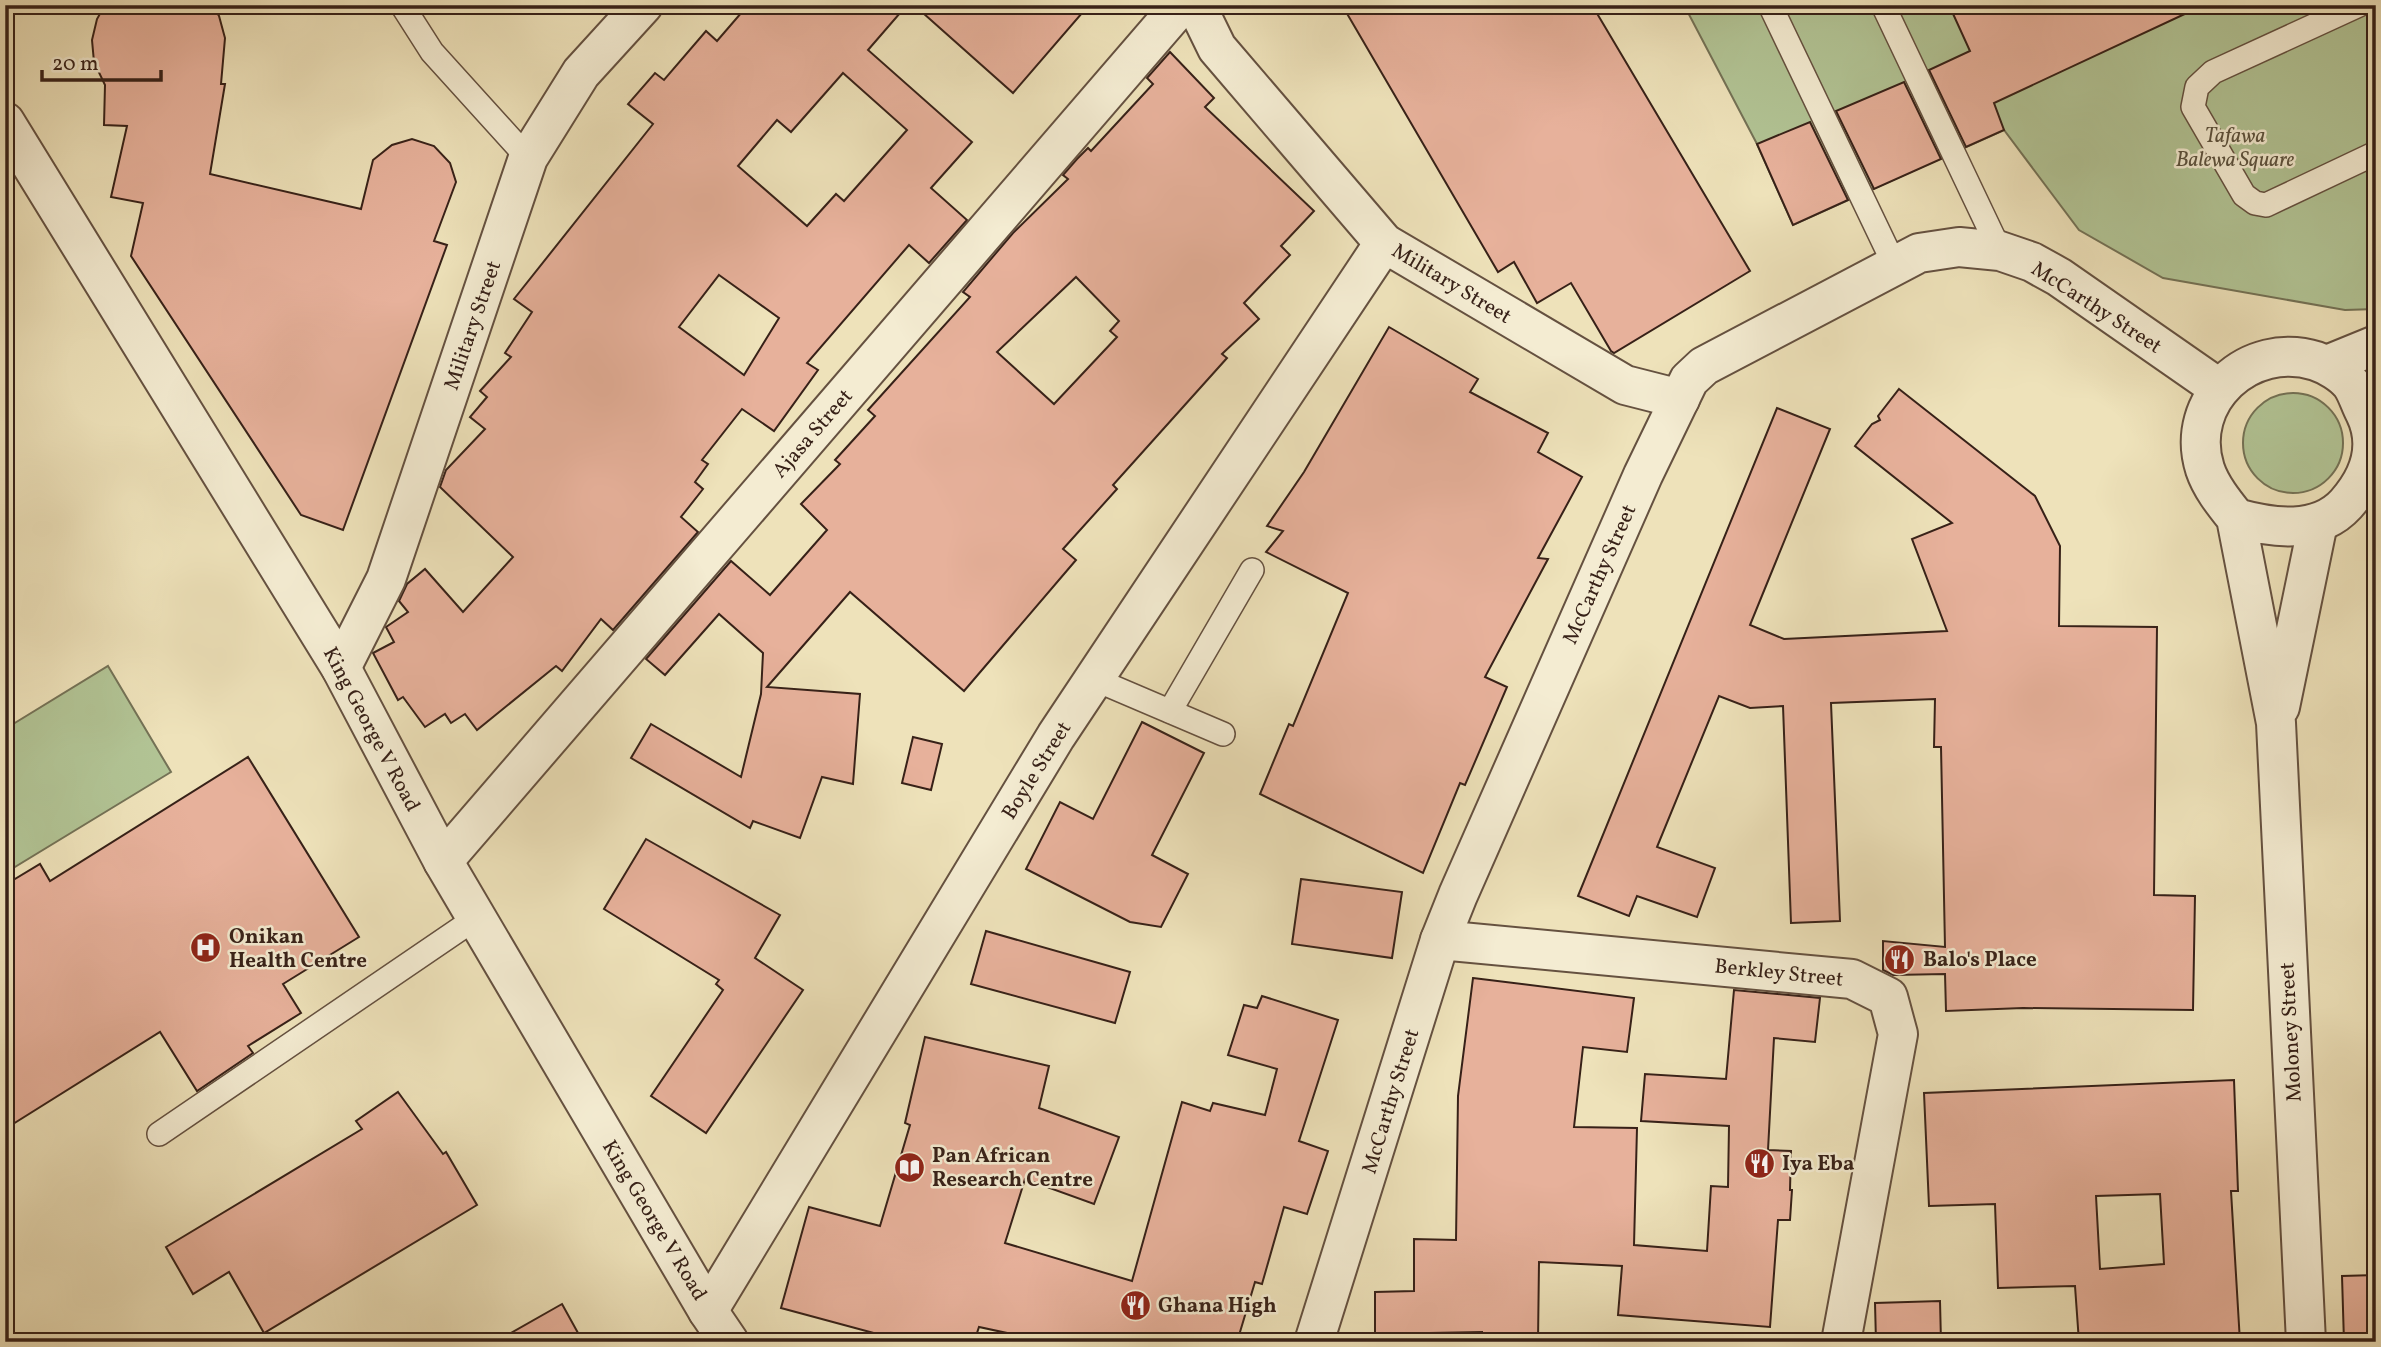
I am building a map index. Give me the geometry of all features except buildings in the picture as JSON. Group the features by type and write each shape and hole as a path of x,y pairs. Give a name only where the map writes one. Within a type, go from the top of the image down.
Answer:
{"street":[{"name":"Military Street","path":"341,668 386,579 528,158 582,73 643,5"},
{"name":"Ajasa Street","path":"443,861 1181,5"},
{"name":"Military Street","path":"1196,5 1216,48 1384,243 1625,385 1680,399"},
{"name":"King George V Road","path":"5,122 341,668 443,861 708,1311 729,1342"},
{"name":"Boyle Street","path":"708,1311 1049,748 1384,243"},
{"name":"McCarthy Street","path":"1314,1342 1440,940 1632,500 1689,380 1704,366 1919,253 1959,247 2000,251 2032,262 2059,277 2220,389"},
{"path":"2327,365 2376,345"},
{"path":"2299,356 2327,365 2350,383 2373,419 2371,462 2361,488 2342,509 2318,523 2299,527 2263,525 2236,518 2218,494 2205,469 2201,441 2206,413 2220,389 2242,369 2269,357 2299,356"},
{"name":"Moloney Street","path":"2236,518 2276,723 2306,1342"},
{"name":"Moloney Street","path":"2276,723 2318,523"},
{"name":"Berkley Street","path":"1440,940 1853,979 1888,997 1898,1034 1841,1342"}],"lane":[{"path":"402,5 432,52 528,158"},
{"path":"1770,5 1895,266"},
{"path":"1883,5 2000,251"},
{"path":"2359,5 2213,72 2197,87 2193,107 2245,195 2255,203 2266,205 2376,153"},
{"path":"1170,711 1252,570"},
{"path":"1094,679 1223,734"},
{"path":"159,1134 476,918"}],"green space":[{"name":"Tafawa Balewa Square","path":"1684,5 2376,5 2376,309 2345,310 2163,278 2079,230 2004,130 1793,225 1757,144"},
{"path":"2293,393 2312,397 2328,408 2339,424 2343,443 2339,462 2328,478 2312,489 2293,493 2274,489 2258,478 2247,462 2243,443 2247,424 2258,408 2274,397"},
{"path":"108,666 171,772 5,873 5,729"}],"place":[{"name":"Onikan Health Centre","path":"206,948"},
{"name":"Balo's Place","path":"1900,959"},
{"name":"Iya Eba","path":"1759,1163"},
{"name":"Pan African Research Centre","path":"909,1167"},
{"name":"Ghana High","path":"1135,1305"}]}
